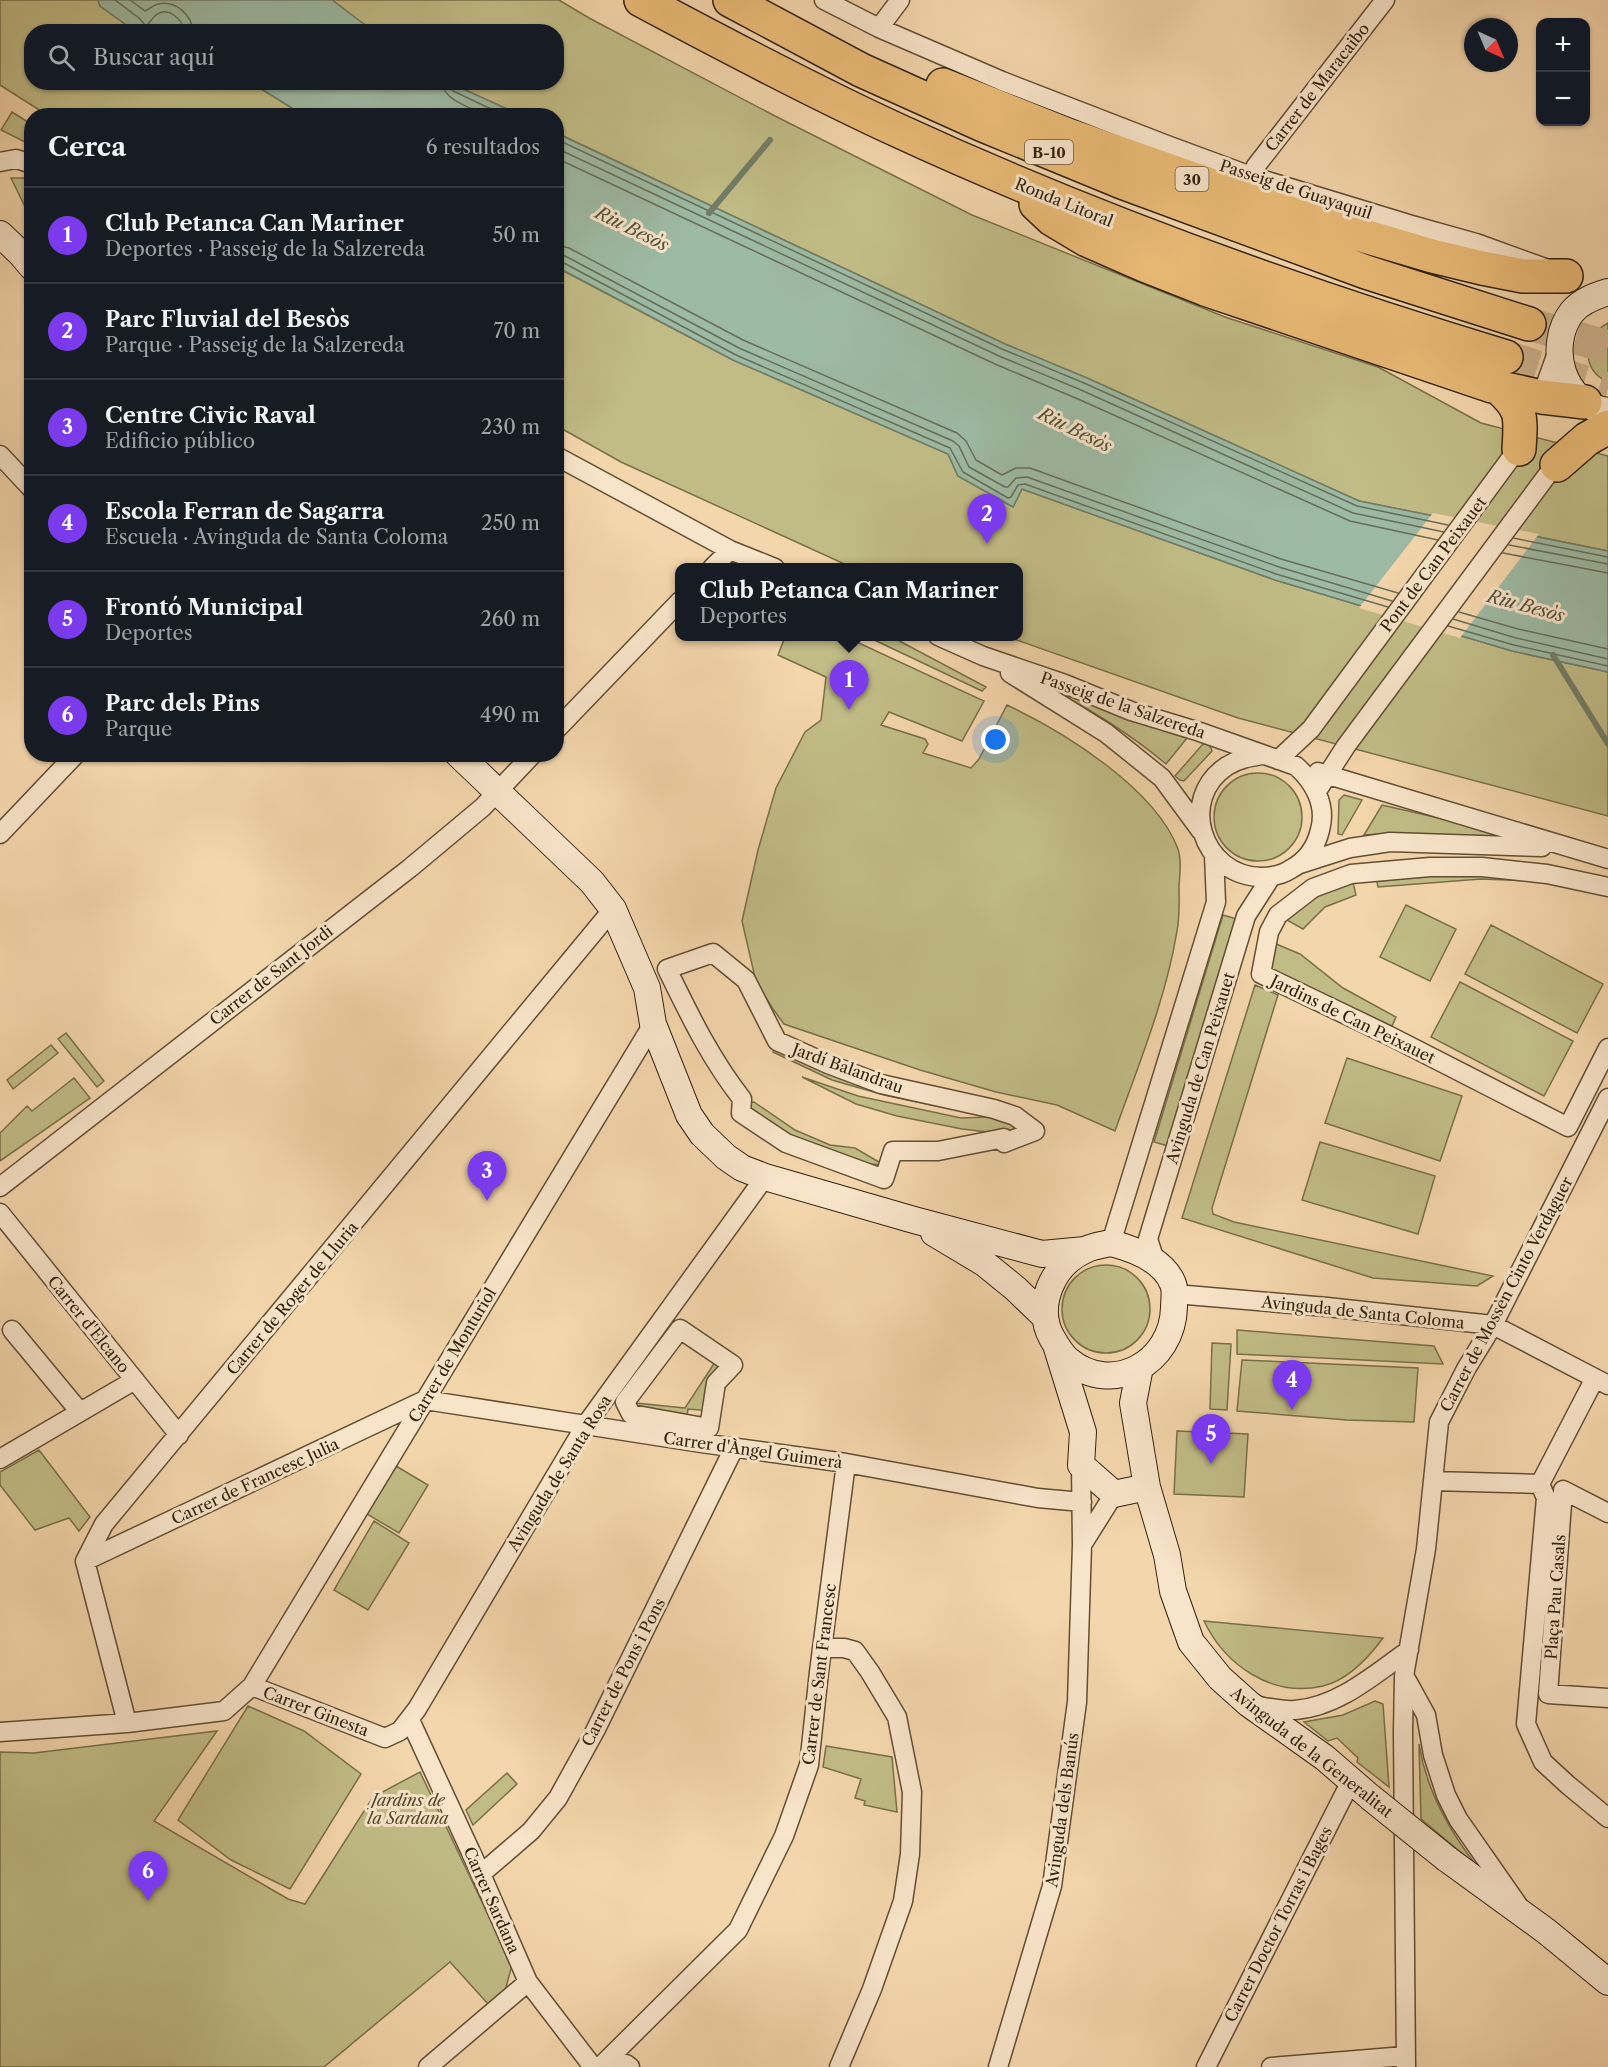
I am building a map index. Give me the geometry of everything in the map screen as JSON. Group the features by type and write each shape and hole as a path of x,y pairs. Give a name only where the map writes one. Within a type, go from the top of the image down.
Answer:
{"highway":[{"name":"Ronda Litoral","path":"641,0 895,130 1011,180 1052,219 1087,240 1216,293 1415,361 1520,391"},
{"name":"B-10","path":"729,0 861,70 982,125 1122,182 1366,272 1529,324"},
{"name":"30","path":"826,51 931,81 1068,135 1307,219 1432,256 1482,268 1523,276 1566,276"},
{"path":"1519,449 1520,391 1600,416 1557,465"}],"street":[{"name":"Passeig de Guayaquil","path":"824,0 879,28 1012,85 1251,176 1514,255 1608,292"},
{"path":"879,28 900,0"},
{"name":"Carrer de Maracaibo","path":"1251,176 1256,166 1385,0"},
{"path":"0,162 16,159 24,162"},
{"path":"0,234 24,258"},
{"path":"1600,416 1570,388 1561,369 1558,349 1563,328 1573,311 1588,299 1608,292"},
{"path":"1520,391 1558,349"},
{"name":"Pont de Can Peixauet","path":"1270,758 1308,732 1519,449"},
{"path":"0,455 24,480"},
{"path":"564,460 730,550 764,563"},
{"path":"1317,790 1346,746 1557,465"},
{"path":"716,563 730,550"},
{"path":"564,722 675,607"},
{"name":"Passeig de la Salzereda","path":"949,641 982,656 1065,684 1131,711 1200,732 1270,758"},
{"name":"Passeig de la Salzereda","path":"982,656 1106,733 1162,778 1201,831"},
{"path":"1574,849 1389,842 1350,848 1270,877 1250,877 1230,870 1214,856 1201,831 1200,812 1204,794 1214,778 1227,766 1244,758 1270,758 1608,859"},
{"path":"0,834 68,762"},
{"path":"466,762 592,882 613,909 647,988 653,1024 689,1115 702,1134 726,1157 742,1168 765,1177 1042,1254 1085,1250 1111,1243 1144,1255 1164,1270 1173,1284 1174,1321 1168,1340 1156,1356 1140,1367 1122,1374 1102,1374 1083,1370 1067,1359 1048,1331 1045,1317 1046,1297 1054,1277 1067,1261 1085,1250"},
{"name":"Carrer de Sant Jordi","path":"0,1187 410,868 483,807 525,762"},
{"path":"1296,766 1317,790 1322,823 1314,846 1299,865"},
{"name":"Avinguda de Can Peixauet","path":"1111,1243 1216,902 1214,856"},
{"name":"Jardins de Can Peixauet","path":"1608,887 1547,874 1482,867 1430,867 1351,874 1313,888 1278,915 1269,932 1261,974 1388,1035 1568,1127 1608,1048"},
{"name":"Avinguda de Can Peixauet","path":"1156,1264 1148,1239 1246,916 1270,877"},
{"name":"Carrer de Roger de Lluria","path":"85,1561 107,1520 613,909"},
{"name":"Jardí Balandrau","path":"713,953 746,980 777,1041 881,1084 994,1109 1015,1116 1035,1131 1004,1143 1004,1138 938,1151 893,1151 884,1179 786,1143 741,1113 742,1099 721,1072 703,1042 667,969 713,953"},
{"name":"Carrer de Monturiol","path":"0,1732 126,1724 224,1711 252,1686 653,1024"},
{"name":"Carrer de Mossèn Cinto Verdaguer","path":"1406,2061 1402,1732 1404,1676 1426,1549 1439,1422 1466,1369 1493,1325 1608,1098"},
{"name":"Avinguda de Santa Rosa","path":"410,1720 585,1426 765,1177"},
{"name":"Carrer d'Elcano","path":"0,1213 178,1435"},
{"path":"914,1220 984,1263 1045,1317"},
{"name":"Avinguda de Santa Coloma","path":"1175,1294 1327,1307 1493,1325 1601,1382"},
{"path":"680,1329 733,1365 716,1383 709,1428 631,1414 626,1402 680,1329"},
{"path":"12,1330 80,1412"},
{"name":"Avinguda dels Banús","path":"998,2067 1052,1886 1077,1702 1083,1432 1056,1344"},
{"name":"Avinguda de la Generalitat","path":"1140,1367 1133,1403 1147,1487 1167,1555 1173,1591 1191,1642 1220,1678 1249,1704 1325,1758 1447,1858 1608,1982"},
{"path":"0,1459 135,1380"},
{"path":"1540,1484 1601,1382"},
{"name":"Carrer d'Àngel Guimerà","path":"424,1400 585,1426 846,1463 1038,1497 1082,1502"},
{"name":"Carrer de Francesc Julia","path":"85,1561 424,1400"},
{"name":"Carrer de Pons i Pons","path":"481,1874 531,1831 558,1798 595,1731 734,1448"},
{"name":"Carrer de Sant Francesc","path":"600,2067 738,1930 784,1836 809,1765 846,1463"},
{"path":"1081,1465 1114,1494"},
{"path":"1433,1480 1540,1484"},
{"path":"1540,1484 1546,1498 1526,1724 1543,1762 1608,1818"},
{"path":"1082,1545 1114,1494 1147,1487"},
{"name":"Plaça Pau Casals","path":"1608,1513 1563,1490 1548,1694 1608,1698"},
{"path":"85,1561 126,1724"},
{"path":"822,1648 844,1648 855,1651 870,1672 897,1717 912,1792 910,1854 903,1900 872,1989 839,2067"},
{"path":"1249,1704 1293,1710 1316,1706 1333,1700 1360,1684 1409,1650"},
{"path":"1404,1676 1426,1715 1433,1755 1446,1794 1458,1819 1525,1916"},
{"name":"Carrer Ginesta","path":"252,1686 386,1738 400,1731 410,1720"},
{"name":"Carrer Sardana","path":"410,1720 528,1982 593,2067"},
{"name":"Carrer Doctor Torras i Bages","path":"1206,2067 1360,1789"},
{"path":"428,2067 528,1982"},
{"path":"1271,2067 1406,2061"},
{"path":"614,2067 626,2064 630,2067"}],"green space":[{"path":"0,0 98,0 100,6 125,24 24,24 24,90 263,90 292,108 36,108 0,85"},
{"path":"332,0 559,0 773,115 972,215 1225,317 1378,367 1481,423 1608,456 1608,551 1359,501 1087,378 1005,344 564,136 564,108 505,108 465,90 564,90 564,24 364,24"},
{"path":"12,112 24,120 24,142 1,130"},
{"path":"11,178 24,178 24,205"},
{"path":"564,271 733,360 948,454 958,476 1013,507 1022,489 1275,580 1512,651 1608,672 1608,816 1238,718 1019,641 1023,641 1023,563 842,563 621,462 564,430"},
{"path":"1608,323 1608,382 1593,370 1588,353 1594,336"},
{"path":"783,641 855,641 984,701 962,741 889,712 881,725 925,739 928,744 923,753 971,768 979,759 1007,705 1055,730 1105,764 1150,805 1166,826 1180,858 1177,931 1159,1007 1115,1131 1057,1105 996,1092 920,1070 784,1024 773,1009 756,982 742,921 758,850 776,788 805,732 821,720 826,677 778,655"},
{"path":"876,641 900,641 986,687 982,691"},
{"path":"1040,683 1187,738 1166,764 1105,720"},
{"path":"1203,744 1208,744 1212,751 1184,781 1180,780 1175,776"},
{"path":"1258,773 1275,777 1289,786 1298,800 1302,817 1298,834 1289,848 1275,857 1258,861 1241,857 1227,848 1218,834 1214,817 1218,800 1227,786 1241,777"},
{"path":"1344,795 1362,800 1342,835 1338,834 1339,800"},
{"path":"1382,805 1526,838 1524,841 1424,834 1364,835"},
{"path":"1430,867 1532,881 1481,879 1378,887 1375,872"},
{"path":"1351,874 1356,895 1325,907 1303,929 1278,915"},
{"path":"1406,905 1456,929 1430,981 1380,957"},
{"path":"1223,915 1237,919 1168,1146 1154,1142"},
{"path":"1491,925 1603,984 1577,1033 1465,974"},
{"path":"1269,941 1300,954 1343,988 1396,1017 1388,1035 1261,974"},
{"path":"1460,982 1573,1041 1544,1096 1431,1037"},
{"path":"1255,985 1278,995 1212,1208 1213,1214 1234,1222 1493,1276 1477,1286 1373,1278 1182,1218"},
{"path":"66,1033 104,1081 97,1087 58,1039"},
{"path":"777,1041 951,1109 884,1095 832,1080 773,1052"},
{"path":"51,1045 58,1053 13,1089 7,1080"},
{"path":"1347,1058 1462,1096 1440,1161 1325,1123"},
{"path":"802,1077 858,1096 961,1118 1015,1116 1035,1131 996,1133 962,1129 897,1116 856,1104"},
{"path":"74,1078 90,1098 0,1161 0,1133 27,1106 32,1111"},
{"path":"754,1102 795,1130 830,1145 855,1148 884,1165 843,1162 760,1128 746,1103"},
{"path":"1320,1142 1435,1176 1418,1234 1302,1200"},
{"path":"1106,1265 1123,1268 1137,1278 1147,1292 1150,1309 1147,1326 1137,1340 1123,1350 1106,1353 1089,1350 1075,1340 1065,1326 1062,1309 1065,1292 1075,1278 1089,1268"},
{"path":"1237,1330 1434,1346 1443,1364 1237,1354"},
{"path":"1212,1343 1231,1344 1227,1410 1210,1409"},
{"path":"719,1356 733,1365 712,1411 688,1409 686,1424 631,1414 625,1402 685,1408"},
{"path":"1242,1360 1418,1368 1414,1422 1347,1420 1237,1411"},
{"path":"1177,1431 1248,1434 1244,1497 1174,1494"},
{"path":"39,1450 90,1517 79,1531 69,1518 35,1530 0,1485 0,1472"},
{"path":"396,1466 428,1485 399,1533 367,1514"},
{"path":"374,1521 409,1543 368,1610 334,1590"},
{"path":"1204,1621 1383,1638 1364,1660 1341,1679 1323,1686 1286,1687 1268,1682 1237,1664 1213,1637"},
{"path":"1375,1701 1383,1704 1389,1787 1357,1762 1358,1758 1337,1738 1328,1741 1304,1722 1343,1715"},
{"path":"248,1706 304,1731 361,1774 290,1889 231,1860 178,1820"},
{"name":"Jardins de la Sardana","path":"217,1731 154,1821 288,1899 305,1904 373,1797 420,1772 512,1965 505,1991 489,2005 450,1962 324,2067 0,2067 0,1752 34,1753"},
{"path":"1419,1744 1427,1777 1440,1808 1456,1837 1476,1865 1421,1819"},
{"path":"826,1746 892,1757 897,1812 864,1805 865,1801 855,1798 861,1779 823,1767"},
{"path":"507,1773 517,1784 473,1825 466,1810"}],"water":[{"path":"98,0 332,0 364,24 125,24 100,6"},
{"path":"263,90 465,90 505,108 292,108"},
{"name":"Riu Besòs","path":"564,137 1005,344 1087,378 1359,501 1608,551 1608,672 1512,651 1275,580 1022,489 1013,507 958,476 948,454 733,360 564,271"}],"pier":[{"path":"1433,513 1539,534 1460,638 1359,608"}],"waterway":[{"path":"709,213 770,140"},
{"path":"1553,655 1608,744"}],"tunnel":[{"path":"1529,324 1608,347"},
{"path":"1506,357 1608,389"}],"place":[{"name":"Parc Fluvial del Besòs","path":"987,544"},
{"name":"Club Petanca Can Mariner","path":"849,710"},
{"name":"Centre Civic Raval","path":"487,1201"},
{"name":"Escola Ferran de Sagarra","path":"1292,1410"},
{"name":"Frontó Municipal","path":"1211,1464"},
{"name":"Parc dels Pins","path":"148,1901"}]}
